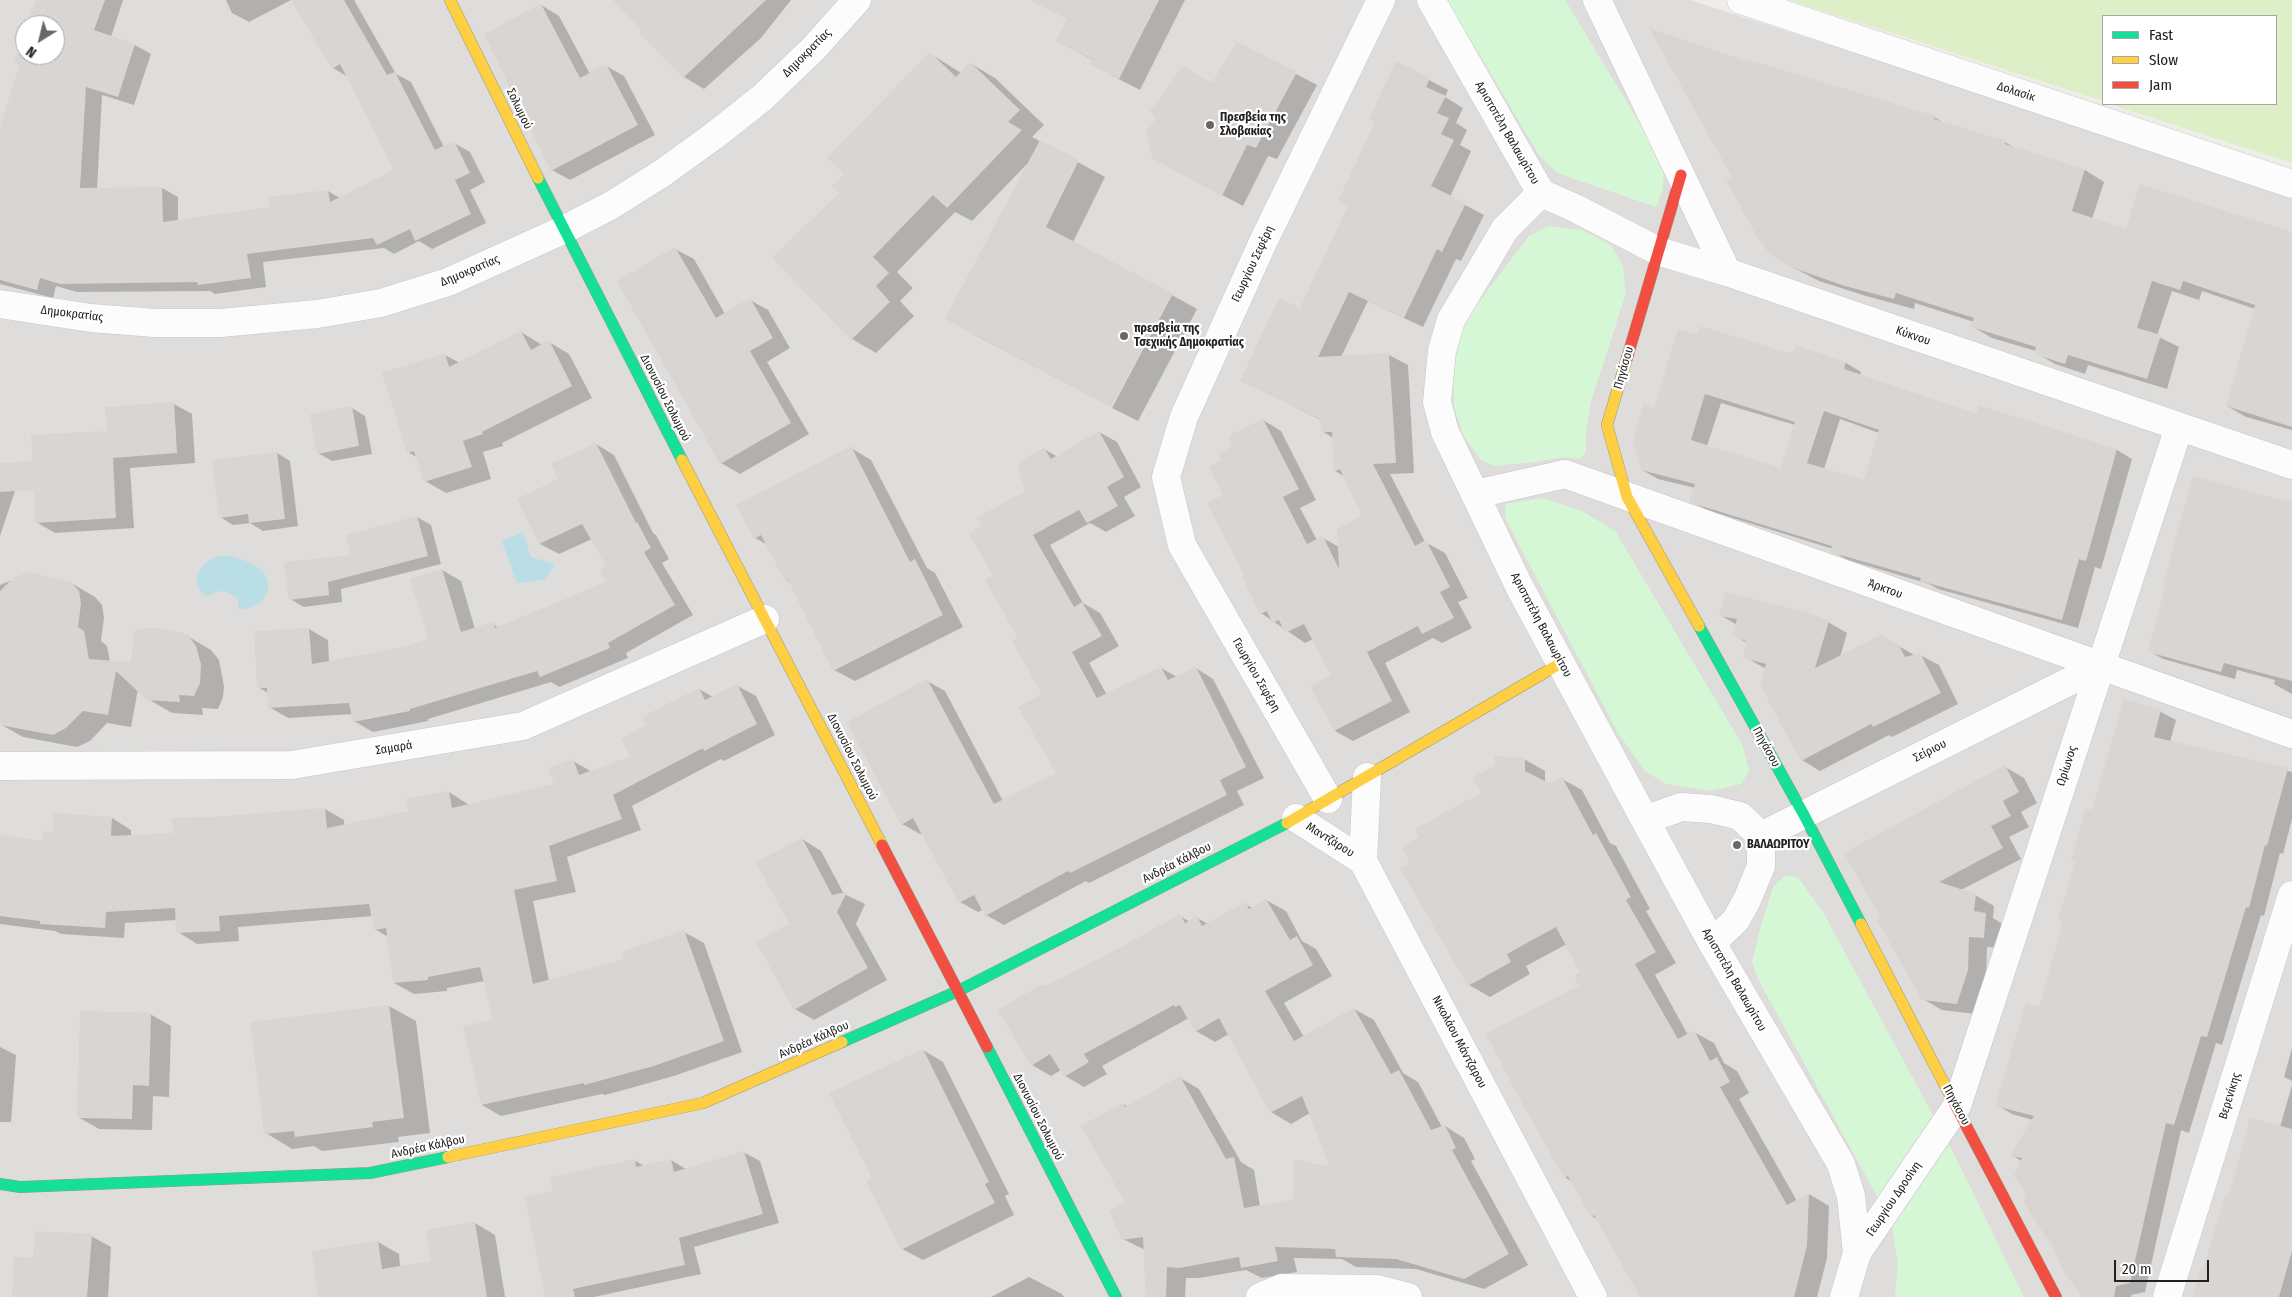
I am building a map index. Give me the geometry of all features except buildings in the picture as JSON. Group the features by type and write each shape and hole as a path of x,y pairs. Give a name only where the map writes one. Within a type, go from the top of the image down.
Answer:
{"street":[{"name":"Σολωμού","path":"450,0 563,230"},
{"name":"Δημοκρατίας","path":"0,304 91,318 154,323 221,323 317,314 381,303 448,282 563,230 610,206 715,136 763,97 814,48 857,0"},
{"name":"Γεωργίου Σεφέρη","path":"1328,799 1182,545 1166,477 1184,417 1263,242 1381,0"},
{"name":"Αριστοτέλη Βαλαωρίτου","path":"1431,0 1540,193 1506,229 1452,320 1442,350 1436,402 1445,432 1520,586 1712,944 1841,1164 1851,1196 1857,1253"},
{"path":"1597,0 1727,272"},
{"name":"Δολασίκ","path":"1741,0 2292,184"},
{"name":"Πηγάσου","path":"1681,174 1607,426 1627,497 1804,815 2056,1297"},
{"name":"Κύκνου","path":"1540,193 1575,208 1658,252 1727,272 2292,465"},
{"name":"Διονυσίου Σολωμού","path":"563,230 1116,1297"},
{"name":"Ωρίωνος","path":"1957,1106 2179,426"},
{"name":"Άρκτου","path":"1476,494 1565,474 2292,734"},
{"name":"Σαμαρά","path":"0,766 292,765 523,726 765,619"},
{"name":"Ανδρέα Κάλβου","path":"0,1184 20,1187 370,1173 703,1103 958,991 1296,818 1561,663"},
{"name":"Σείριου","path":"1761,836 2100,666"},
{"name":"Νικολάου Μάντζαρου","path":"1366,777 1363,861 1593,1297"},
{"path":"1646,820 1682,807 1711,809 1740,816 1761,836 1760,866 1747,900 1736,920 1712,944"},
{"name":"Μαντζάρου","path":"1296,818 1363,861"},
{"name":"Βερενίκης","path":"2168,1297 2292,895"},
{"name":"Γεωργίου Δροσίνη","path":"1844,1297 1857,1253 1957,1106"},
{"path":"1260,1297 1282,1288 1377,1289 1408,1297"}],"shaded area":[{"path":"0,0 1690,0 2292,194 2292,1297 0,1297"}],"green space":[{"path":"1447,0 1565,0 1651,142 1664,175 1662,192 1656,207 1557,173 1539,155"},
{"path":"1790,0 2292,0 2292,163 2113,105 2277,105 2277,15 2102,15 2102,101"},
{"path":"1548,226 1582,230 1611,245 1623,266 1626,293 1591,402 1586,433 1586,452 1580,459 1562,457 1536,462 1494,466 1481,460 1464,437 1454,407 1453,369 1465,320 1529,236"},
{"path":"1543,498 1582,511 1615,531 1742,744 1749,771 1741,784 1711,791 1666,784 1645,771 1618,733 1506,520 1505,504"},
{"path":"1785,876 1798,877 1823,912 1954,1154 2024,1297 1895,1297 1898,1262 1891,1222 1758,979 1752,962 1773,887"}],"water":[{"path":"523,532 531,557 555,564 545,580 517,583 502,541"},
{"path":"226,555 249,562 263,573 268,587 262,600 256,605 238,609 238,600 227,592 215,593 207,597 199,589 196,578 204,564 215,557"}],"traffic: fast":[{"path":"538,178 682,460"},
{"path":"1699,626 1804,815 1861,924"},
{"path":"842,1042 958,991 1287,823"},
{"path":"987,1047 1116,1297"},
{"path":"0,1184 20,1187 370,1173 448,1157"}],"traffic: slow":[{"path":"450,0 538,178"},
{"path":"1627,358 1607,425 1627,497 1699,626"},
{"path":"682,460 882,845"},
{"path":"1287,823 1561,663"},
{"path":"1861,924 1950,1095"},
{"path":"448,1157 703,1103 842,1042"}],"traffic: jam":[{"path":"1627,358 1681,175"},
{"path":"882,845 987,1047"},
{"path":"1950,1095 2056,1297"}],"place":[{"name":"Πρεσβεία της Σλοβακίας","path":"1210,125"},
{"name":"πρεσβεία της Τσεχικής Δημοκρατίας","path":"1124,336"},
{"name":"ΒΑΛΑΩΡΙΤΟΥ","path":"1737,845"}]}
